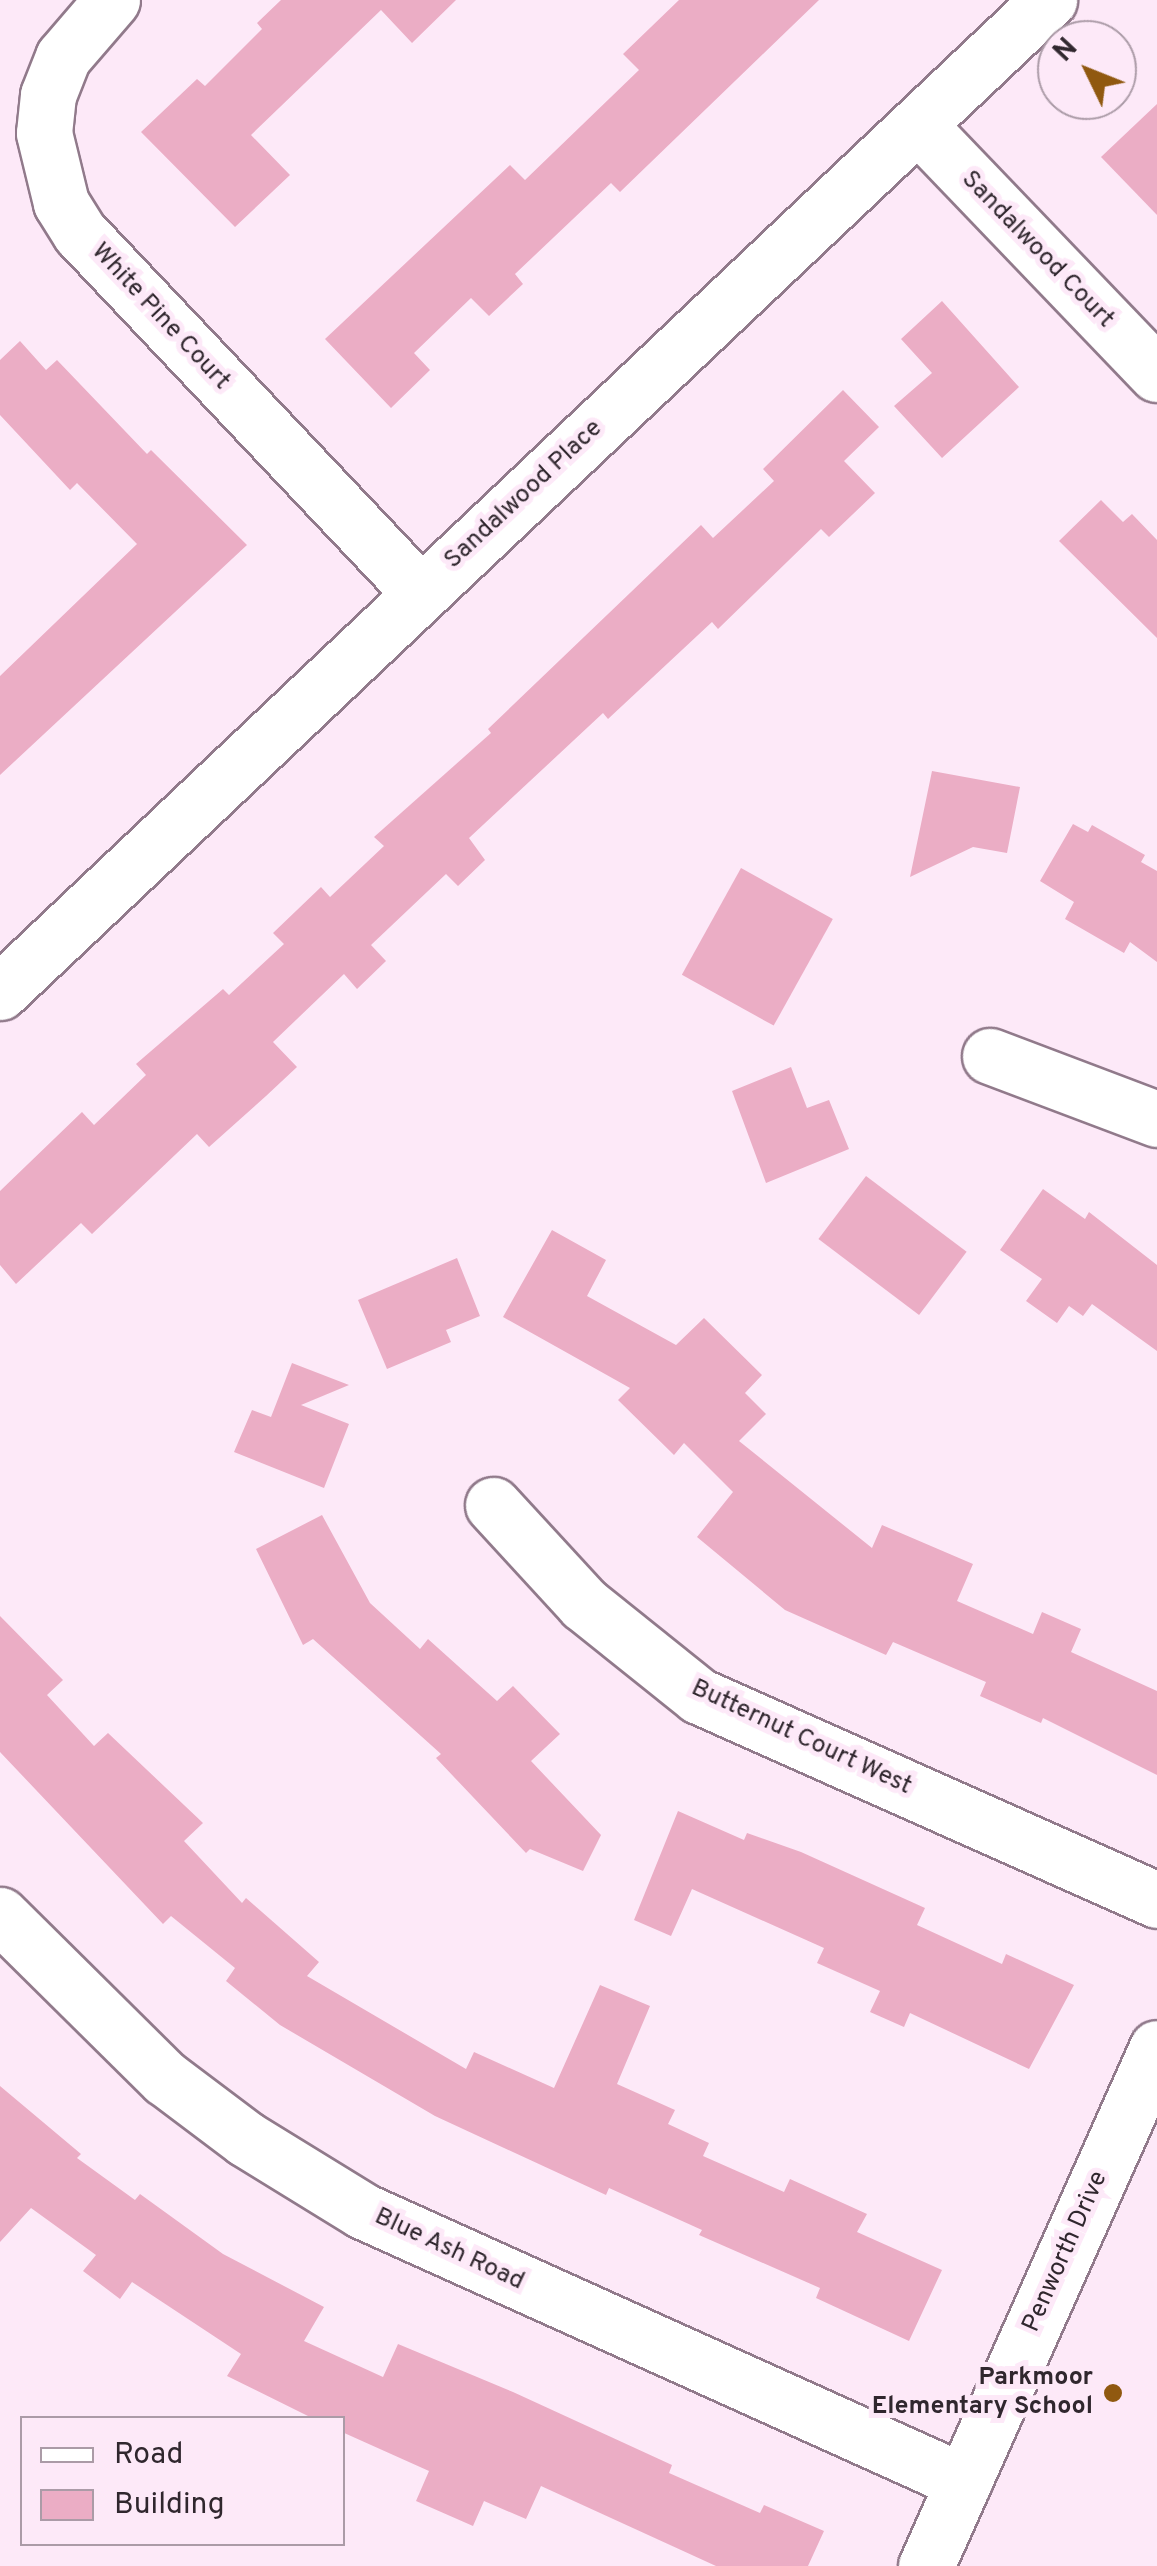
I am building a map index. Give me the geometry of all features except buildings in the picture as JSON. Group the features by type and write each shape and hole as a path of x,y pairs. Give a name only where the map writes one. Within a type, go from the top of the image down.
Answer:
{"street":[{"name":"White Pine Court","path":"112,0 63,57 48,94 44,133 61,202 80,233 420,592"},
{"name":"Sandalwood Place","path":"0,992 1049,0"},
{"name":"Sandalwood Court","path":"918,125 1157,374"},
{"path":"990,1056 1157,1119"},
{"name":"Butternut Court West","path":"493,1505 584,1604 699,1696 1157,1900"},
{"name":"Blue Ash Road","path":"0,1914 82,2003 165,2078 246,2139 363,2210 964,2482"},
{"name":"Penworth Drive","path":"926,2566 1157,2048"}],"place":[{"name":"Parkmoor Elementary School","path":"1113,2393"}]}
